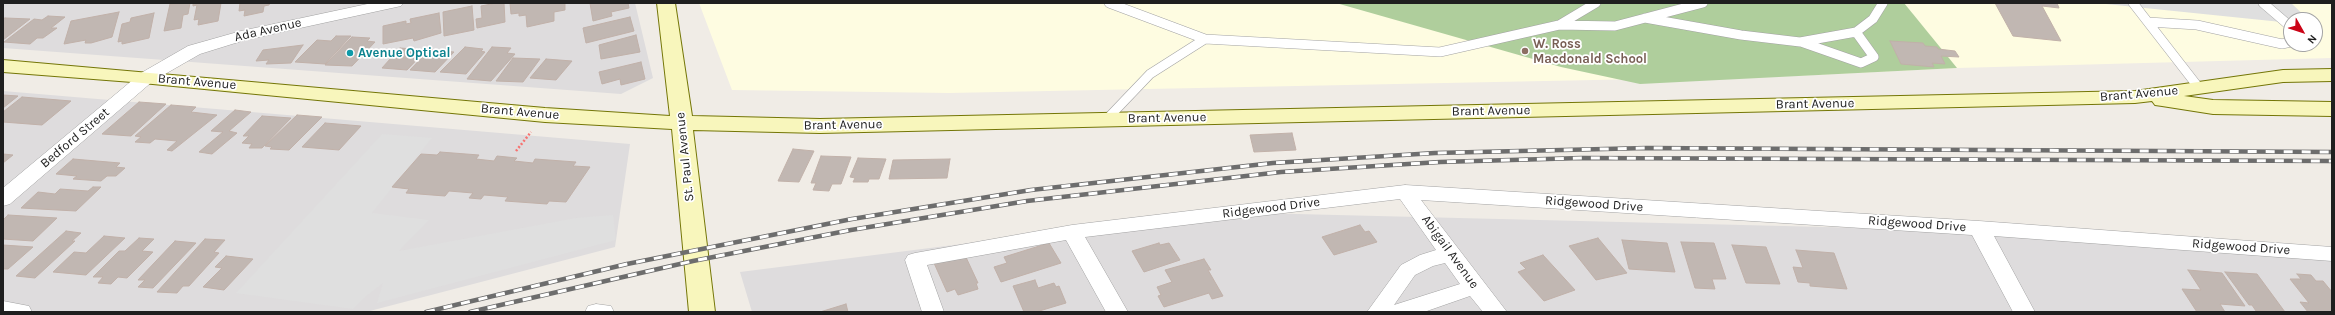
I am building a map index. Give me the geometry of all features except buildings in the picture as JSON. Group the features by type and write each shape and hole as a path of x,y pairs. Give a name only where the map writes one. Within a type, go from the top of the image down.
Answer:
{"main road":[{"name":"St. Paul Avenue","path":"666,3 682,123 702,312"},
{"name":"Brant Avenue","path":"3,66 147,77 545,115 682,123 820,126 2135,97 2283,76 2332,75"},
{"path":"2135,97 2212,107 2332,109"}],"street":[{"name":"Ada Avenue","path":"147,77 194,50 241,36 395,3"},
{"name":"Bedford Street","path":"3,199 147,77"},
{"name":"Ridgewood Drive","path":"932,312 915,260 1072,232 1405,192 1979,228 2332,254"},
{"name":"Abigail Avenue","path":"1405,192 1474,286 1496,312"},
{"path":"1979,228 2024,312"},
{"path":"1072,232 1117,312"},
{"path":"1378,312 1408,270 1427,260 1450,254"},
{"path":"1399,312 1474,286"},
{"path":"3,309 21,312"},
{"path":"596,312 603,312"}],"lane":[{"path":"1109,3 1205,39 1440,52 1559,25 1615,26 1703,3"},
{"path":"1559,25 1596,3"},
{"path":"1800,42 1856,32 1873,19 1883,3"},
{"path":"2133,3 2200,88"},
{"path":"2263,3 2283,20"},
{"path":"1645,18 1741,35 1800,42 1861,63 1874,57 1856,32"},
{"path":"2148,22 2197,25 2283,44"},
{"path":"1107,119 1150,74 1205,39"}],"shaded area":[{"path":"3,3 635,3 653,78 621,94 3,48"},
{"name":"W. Ross Macdonald School","path":"699,3 2332,3 2332,58 1957,68 1793,76 949,93 732,90"},
{"path":"2096,3 2291,3 2301,12 2283,12 2283,22"},
{"path":"3,91 630,144 615,247 366,312 3,312"},
{"path":"382,134 432,138 372,213 429,220 399,251 576,218 613,215 616,240 377,303 383,283 365,297 353,309 236,293"},
{"path":"1215,212 1905,229 2332,259 2332,312 752,312 740,272"}],"green space":[{"path":"1336,3 1904,3 1957,68 1640,84 1561,67"}],"railway":[{"path":"426,312 627,264 852,219 1031,190 1273,163 1435,153 1647,148 2332,152"},
{"path":"470,312 693,261 851,230 1027,201 1281,172 1440,162 1582,158 2332,161"}],"place":[{"name":"W. Ross Macdonald School","path":"1525,51"},
{"name":"Avenue Optical","path":"350,53"}]}
